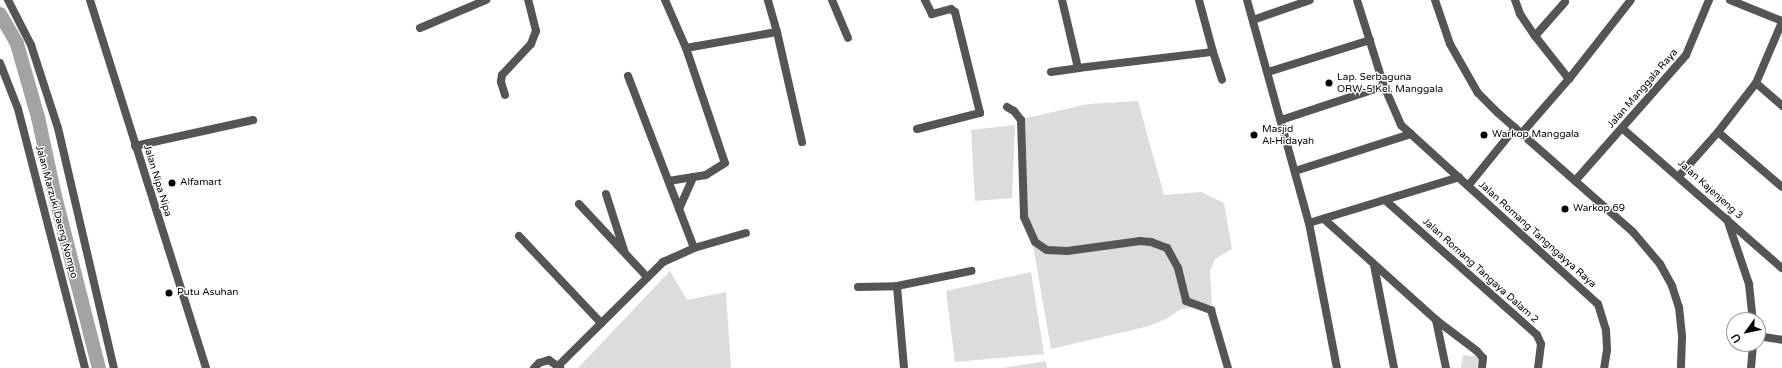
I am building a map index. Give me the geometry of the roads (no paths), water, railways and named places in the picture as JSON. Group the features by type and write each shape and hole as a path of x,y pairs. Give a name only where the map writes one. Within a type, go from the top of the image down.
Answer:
{"street":[{"path":"8,0 31,45 58,128 114,368"},
{"name":"Jalan Nipa Nipa","path":"90,0 206,368"},
{"path":"420,28 486,0"},
{"path":"505,95 501,82 502,75 531,44 536,31 528,0"},
{"path":"665,0 686,48 725,163 706,175 668,181"},
{"path":"768,0 777,32 802,142"},
{"path":"832,0 848,38"},
{"path":"917,129 980,113 956,12 951,9 932,14 925,0"},
{"path":"1062,0 1078,68"},
{"path":"1199,0 1212,52 1222,80"},
{"path":"1247,0 1310,223 1337,368"},
{"path":"1253,20 1310,0"},
{"name":"Jalan Romang Tangngayya Raya","path":"1357,0 1395,116 1411,134 1598,304 1606,330 1607,350 1604,368"},
{"path":"1435,0 1450,44 1469,80 1487,102 1644,243 1669,280 1681,319 1681,368"},
{"path":"1515,0 1520,14 1535,36 1570,79"},
{"path":"1468,186 1518,131 1570,79 1631,0"},
{"name":"Jalan Manggala Raya","path":"1576,181 1623,129 1686,55 1709,0"},
{"path":"1679,176 1718,132 1756,82 1782,21 1730,0"},
{"path":"1535,36 1565,2"},
{"path":"686,48 777,32"},
{"path":"1268,72 1370,40"},
{"path":"1051,72 1212,52"},
{"name":"Jalan Marzuki Daeng Nompo","path":"0,63 18,109 85,368"},
{"path":"628,76 694,248"},
{"path":"1756,82 1782,106"},
{"path":"1281,120 1384,86"},
{"path":"1007,107 1014,110 1021,120 1024,217 1035,242 1047,250 1067,251 1140,241 1151,242 1167,248 1178,268 1186,300 1210,310 1228,368"},
{"path":"135,146 253,120"},
{"name":"Jalan Kajenjeng 3","path":"1623,129 1679,176 1782,268"},
{"path":"1718,132 1782,187"},
{"path":"1295,171 1411,134"},
{"path":"679,209 693,177"},
{"path":"1310,223 1459,177"},
{"path":"606,194 624,253"},
{"name":"Jalan Romang Tangaya Dalam 2","path":"1385,200 1537,335 1541,344 1538,368"},
{"path":"579,204 647,278"},
{"path":"1726,218 1749,284 1752,312"},
{"path":"1324,219 1436,320 1478,351 1483,358 1482,368"},
{"path":"534,368 544,360 559,367 663,262 694,248 746,233"},
{"path":"519,236 601,323"},
{"path":"1374,265 1394,368"},
{"path":"858,287 897,286 971,271"},
{"path":"897,286 904,368"},
{"path":"1436,320 1446,368"},
{"path":"1766,337 1782,340"},
{"path":"1751,368 1752,352"}],"waterway":[{"path":"0,14 17,44 38,117 55,196 99,368"}],"place":[{"name":"Lap. Serbaguna ORW-5 Kel. Manggala","path":"1329,83"},
{"name":"Masjid Al-Hidayah","path":"1254,135"},
{"name":"Warkop Manggala","path":"1484,135"},
{"name":"Alfamart","path":"172,183"},
{"name":"Warkop 69","path":"1565,209"},
{"name":"Putu Asuhan","path":"169,293"}]}
